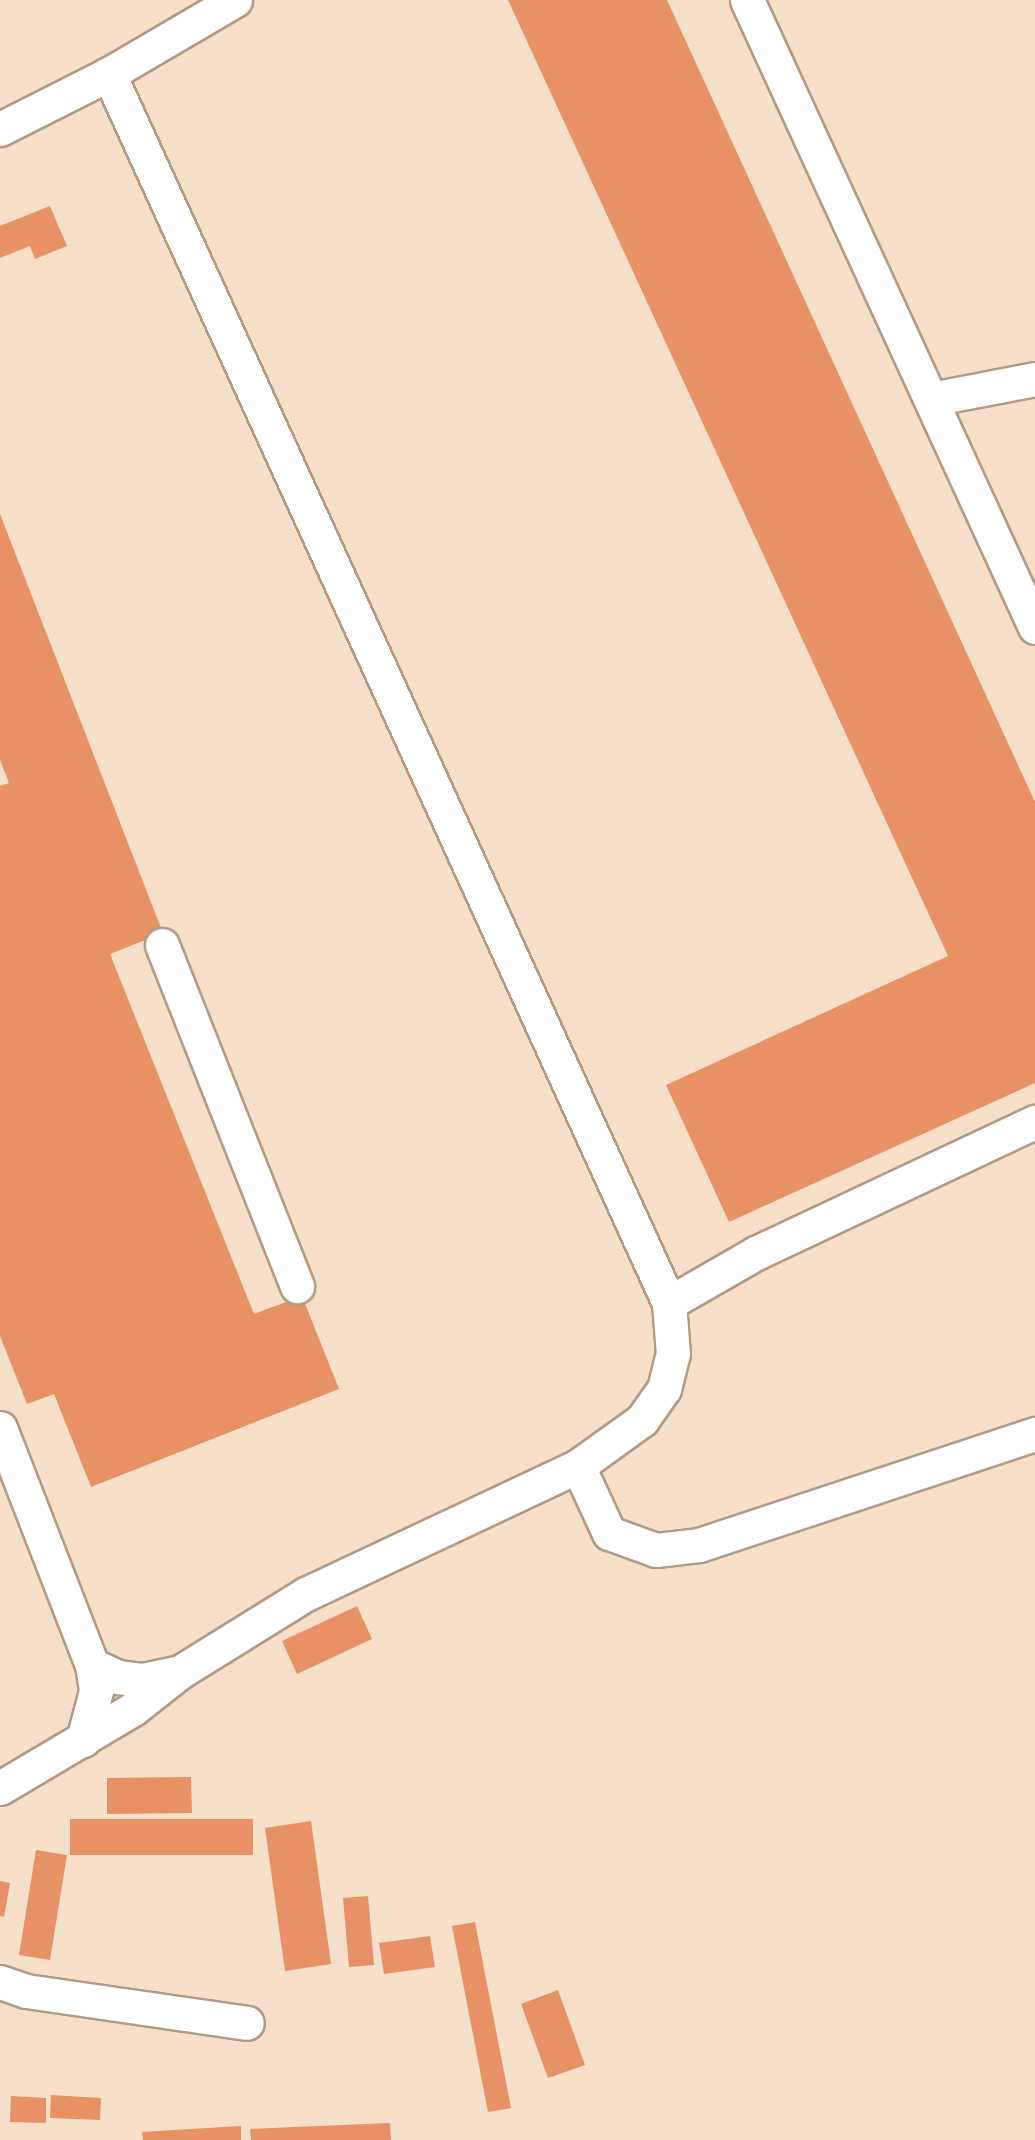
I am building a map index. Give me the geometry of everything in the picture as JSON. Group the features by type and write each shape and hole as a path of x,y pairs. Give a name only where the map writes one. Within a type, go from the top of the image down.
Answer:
{"street":[{"path":"0,129 109,74 235,0"},
{"path":"747,0 1035,627"},
{"path":"0,1788 83,1740 180,1672 306,1594 578,1466 642,1420 664,1389 673,1354 669,1303 109,74"},
{"path":"931,399 1035,379"},
{"path":"162,945 297,1286"},
{"path":"669,1303 756,1252 1035,1122"},
{"path":"0,1428 92,1665 96,1691 83,1740"},
{"path":"578,1466 609,1533 656,1550 699,1545 1035,1434"},
{"path":"92,1665 118,1677 143,1680 180,1672"},
{"path":"0,1982 26,1991 247,2023"}],"building":[{"path":"508,0 667,0 1035,802 1035,1083 729,1222 666,1085 948,956"},
{"path":"50,206 67,246 35,259 30,246 0,258 0,226"},
{"path":"0,514 163,933 110,954 254,1314 302,1296 339,1389 91,1487 54,1394 27,1404 0,1336 0,786 9,783 0,760"},
{"path":"357,1606 372,1639 297,1674 282,1641"},
{"path":"191,1777 192,1813 107,1814 107,1778"},
{"path":"70,1819 253,1819 253,1855 70,1855"},
{"path":"311,1821 331,1964 285,1971 265,1828"},
{"path":"36,1850 67,1855 50,1960 19,1955"},
{"path":"0,1881 10,1883 4,1917 0,1916"},
{"path":"368,1896 374,1965 349,1967 343,1898"},
{"path":"475,1922 511,2108 488,2112 452,1926"},
{"path":"430,1936 435,1967 384,1974 379,1943"},
{"path":"558,1990 585,2065 548,2078 521,2004"},
{"path":"51,2095 101,2098 100,2120 50,2118"},
{"path":"11,2096 46,2098 46,2123 10,2122"},
{"path":"390,2123 391,2140 251,2140 250,2129"},
{"path":"241,2126 241,2140 143,2140 142,2132"}]}
